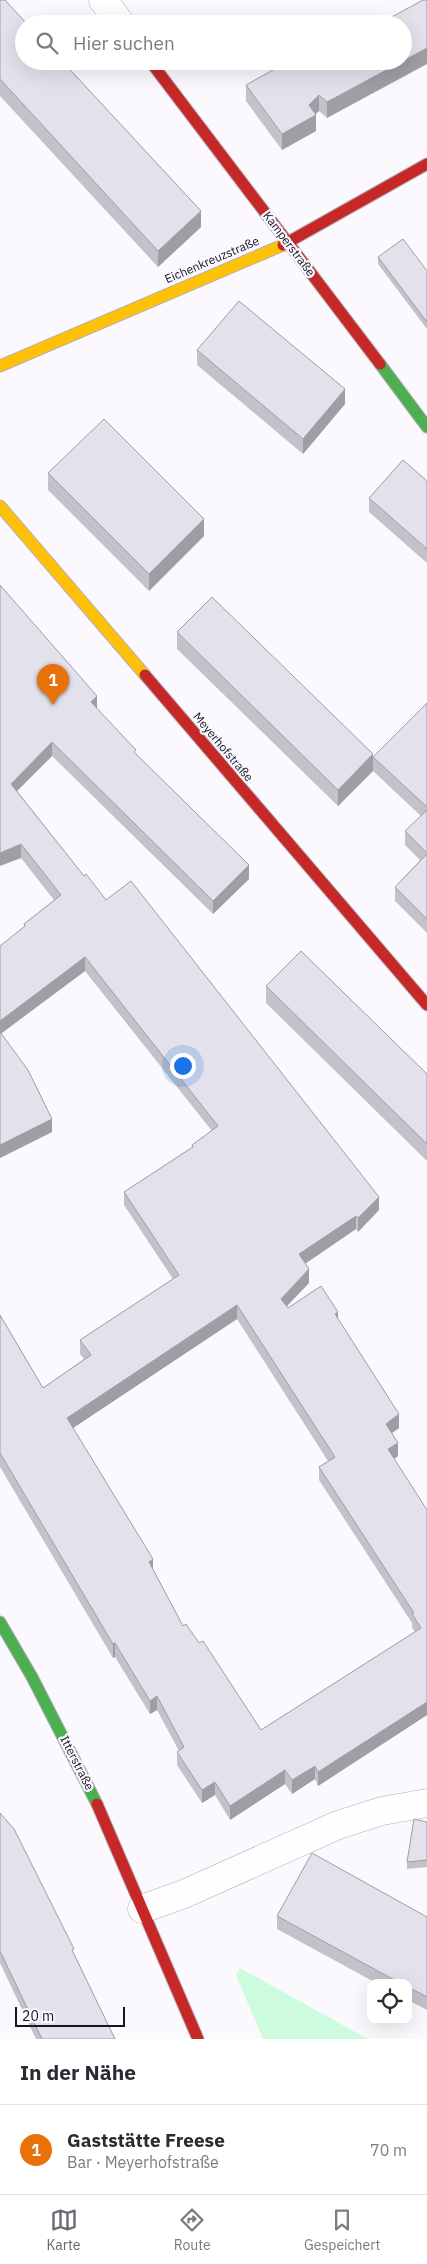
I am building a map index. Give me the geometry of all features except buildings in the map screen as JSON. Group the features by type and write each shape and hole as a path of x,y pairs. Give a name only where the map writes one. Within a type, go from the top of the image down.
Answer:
{"street":[{"path":"103,0 114,15"},
{"name":"Kamperstraße","path":"157,70 289,242 427,427"},
{"name":"Eichenkreuzstraße","path":"0,366 289,242 427,164"},
{"name":"Meyerhofstraße","path":"0,506 427,1006"},
{"name":"Itterstraße","path":"0,1622 32,1677 92,1794 198,2039"},
{"path":"142,1909 184,1894 338,1825 382,1811 427,1803"}],"green space":[{"path":"240,1968 368,2039 263,2039 236,1975"}],"traffic: fast":[{"path":"380,364 427,427"},
{"path":"0,1622 32,1677 97,1804"}],"traffic: slow":[{"path":"0,366 283,245"},
{"path":"0,506 145,675"}],"traffic: jam":[{"path":"157,70 380,364"},
{"path":"283,245 427,164"},
{"path":"145,675 427,1005"},
{"path":"97,1804 198,2039"}],"place":[{"name":"Gaststätte Freese","path":"53,705"}]}
